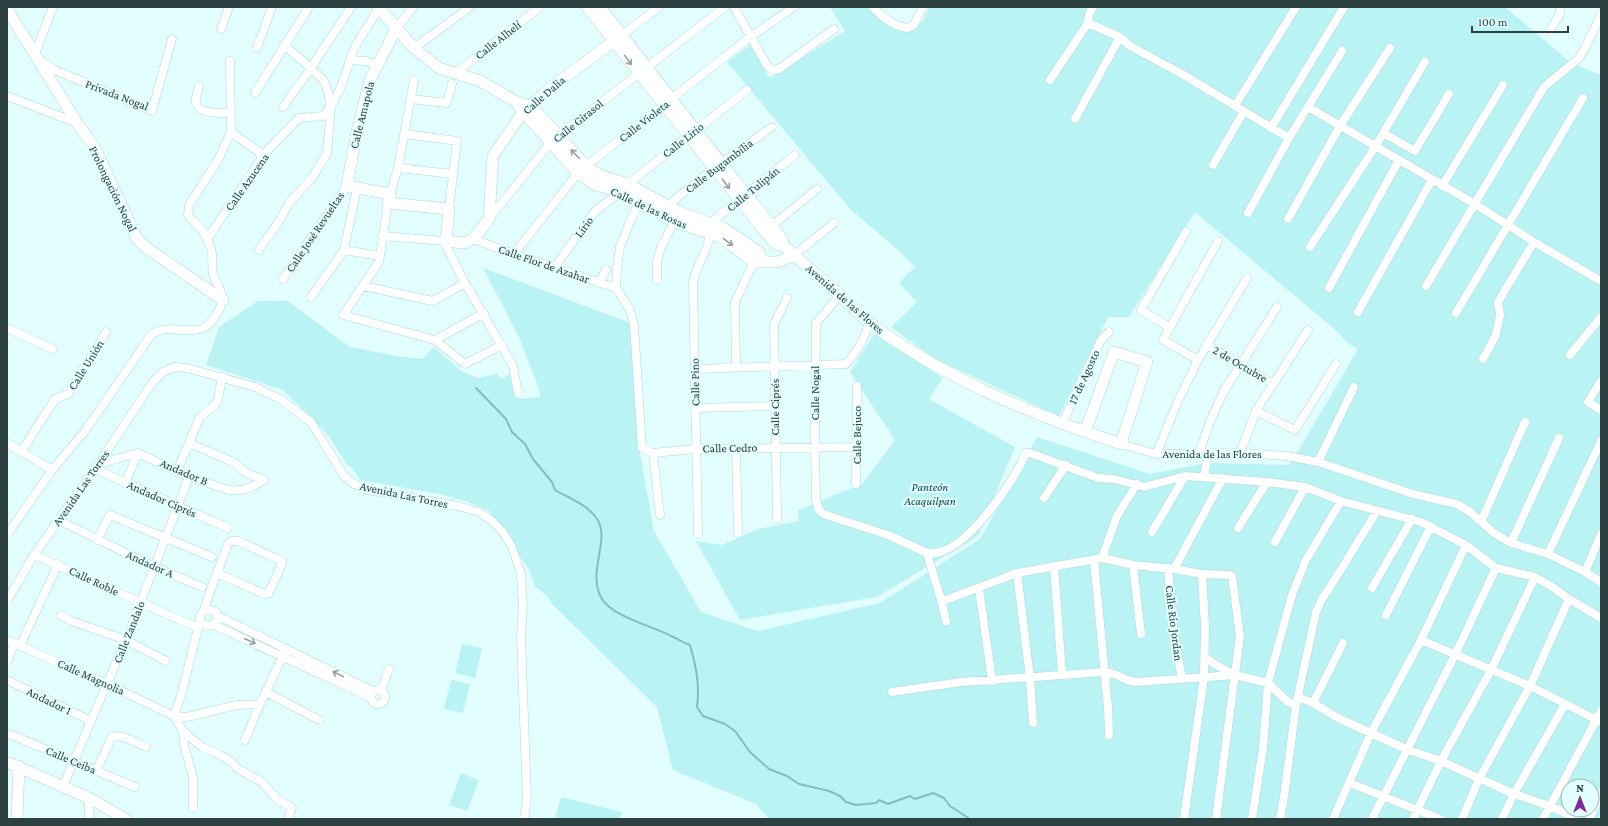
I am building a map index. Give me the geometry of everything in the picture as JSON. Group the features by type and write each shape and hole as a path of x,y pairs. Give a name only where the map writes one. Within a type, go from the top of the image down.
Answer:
{"main road":[{"name":"Calle de las Rosas","path":"379,8 414,48 439,68 480,81 515,100 526,109 536,111 554,140 582,170 601,176 667,206 676,217"},
{"name":"Avenida de las Flores","path":"593,8 768,229 782,239 784,246 869,322 933,366 1005,400 1062,424 1121,444"},
{"name":"Prolongación Nogal","path":"7,9 77,123 95,148 137,239 148,249 223,300"},
{"name":"Calle Amapola","path":"352,187 357,131 370,80 396,29"},
{"name":"Calle Dalia","path":"488,219 493,156 526,109 554,85 618,38"},
{"path":"352,187 389,198 449,209 446,241 464,243 473,239"},
{"name":"Calle de las Rosas","path":"625,188 639,202 676,217 712,228 725,228 759,258"},
{"name":"Calle Girasol","path":"473,239 488,219"},
{"path":"759,258 769,263 778,262 794,255"},
{"path":"1084,432 1114,352 1147,362 1121,444"},
{"path":"7,762 89,798 126,819"},
{"path":"18,819 19,766"}],"street":[{"path":"37,57 53,7"},
{"path":"221,29 229,7"},
{"path":"257,48 272,7"},
{"path":"255,92 309,7"},
{"path":"283,107 311,68 351,7"},
{"name":"Calle Amapola","path":"396,29 413,7"},
{"path":"414,48 470,7"},
{"name":"Calle Alhelí","path":"456,73 540,7"},
{"name":"Calle Dalia","path":"618,38 659,7"},
{"name":"Calle Girasol","path":"488,219 554,140 725,7"},
{"path":"734,7 768,67 773,70 779,69 834,29"},
{"name":"Calle Violeta","path":"514,254 582,170 750,37 794,7"},
{"path":"874,8 890,21 907,28 914,25 923,7"},
{"path":"1050,80 1088,23 1089,14 1093,7"},
{"path":"1235,106 1296,7"},
{"path":"1271,128 1344,7"},
{"path":"1550,31 1560,14 1560,7"},
{"path":"331,107 337,98 351,60 352,53 379,8"},
{"path":"1426,286 1544,87 1579,58 1601,15"},
{"path":"1088,23 1120,37 1130,46 1182,74 1289,138"},
{"path":"1075,119 1120,37"},
{"name":"Privada Nogal","path":"37,57 55,70 152,111 172,39"},
{"path":"259,250 280,220 289,203 311,178 327,154 331,107 324,81 284,45"},
{"path":"1288,219 1340,126 1390,48"},
{"path":"1248,213 1289,138 1342,51"},
{"path":"351,60 366,61 378,65"},
{"path":"7,535 52,470 85,431 151,335 157,330 166,328 200,329 207,326 216,317 223,300 219,287 214,278 212,252 202,229 188,215 189,205 218,160 231,132 230,61"},
{"path":"1310,247 1375,146 1425,62"},
{"path":"414,80 405,134 398,168 389,198 378,262 342,315 435,340 465,364 502,345"},
{"path":"411,99 447,103 452,84"},
{"path":"1442,186 1503,85"},
{"path":"199,86 197,106 208,112 230,113"},
{"name":"Calle Lirio","path":"625,188 747,90"},
{"path":"1383,133 1415,151 1449,94"},
{"path":"7,96 77,123"},
{"path":"1456,313 1583,98"},
{"name":"Calle Azucena","path":"207,239 260,161 261,157 299,118 323,116 331,107"},
{"path":"1308,107 1475,204 1534,242 1601,281"},
{"path":"1213,165 1244,111"},
{"name":"Calle Bugambilia","path":"667,206 717,165 772,127"},
{"path":"231,132 259,152 261,157"},
{"path":"405,134 457,141 449,209"},
{"name":"Calle Tulipán","path":"712,228 716,218 795,155"},
{"path":"1329,288 1398,160"},
{"path":"398,168 453,174"},
{"path":"1358,312 1432,180"},
{"path":"311,297 344,250 352,187"},
{"name":"Calle José Revueltas","path":"283,279 352,187"},
{"name":"Lirio","path":"554,268 595,211 625,188"},
{"path":"768,229 817,189"},
{"path":"639,202 620,247 616,288 630,310 634,325 642,448 653,453 660,515"},
{"path":"657,280 657,261 661,247 676,217"},
{"path":"794,255 834,223"},
{"name":"Calle Pino","path":"698,534 695,449 693,282 694,274 707,248 712,228"},
{"path":"1170,328 1141,310 1186,232"},
{"path":"382,236 446,241 446,244 465,282 513,366 518,393"},
{"name":"Calle Flor de Azahar","path":"473,239 616,288"},
{"path":"1198,360 1163,340 1218,241"},
{"path":"1483,359 1496,335 1500,315 1498,302 1534,242"},
{"path":"344,250 379,256"},
{"path":"736,367 735,302 759,258"},
{"path":"599,283 606,270"},
{"path":"1156,454 1179,399 1198,360 1247,278"},
{"path":"363,286 433,301 465,282"},
{"name":"Calle Nogal","path":"840,295 816,323 815,447 816,500 819,510 823,514 888,535 927,553"},
{"name":"Calle Ciprés","path":"777,519 774,324 787,298"},
{"path":"1204,477 1204,453 1218,405 1240,365 1277,307"},
{"path":"435,340 484,313"},
{"path":"1570,355 1601,317"},
{"path":"695,369 846,364 864,340 869,322"},
{"path":"7,328 53,349"},
{"path":"1240,453 1256,411 1308,330"},
{"name":"Calle Unión","path":"21,452 55,399 68,394 106,332"},
{"name":"17 de Agosto","path":"1062,424 1101,340 1109,332"},
{"name":"2 de Octubre","path":"1207,345 1274,384"},
{"path":"1256,411 1295,430 1336,364"},
{"name":"Avenida Las Torres","path":"7,601 34,555 96,467 152,383 163,372 175,367 187,368 255,387 280,399 311,422 344,476 354,484 368,490 458,506 479,512 491,520 502,531 512,547 521,574 523,605 521,637 526,799 524,819"},
{"path":"177,471 200,417 214,406 218,400 222,377"},
{"path":"1601,381 1588,402 1601,410"},
{"name":"Calle Bejuco","path":"856,484 857,386"},
{"path":"1318,462 1354,387"},
{"path":"695,408 775,406"},
{"path":"1481,522 1525,422"},
{"path":"1511,543 1559,438"},
{"path":"1548,554 1601,441"},
{"path":"7,443 52,470"},
{"name":"Andador B","path":"138,453 189,477 229,490 236,491 248,489 264,480 246,473 231,461 189,443"},
{"name":"Avenida de las Flores","path":"1121,444 1156,454 1240,453 1287,456 1318,462 1413,494 1457,504 1470,512 1494,533 1511,543 1548,554 1585,572 1601,582"},
{"name":"Calle Cedro","path":"653,453 695,449 856,447"},
{"path":"736,449 738,534"},
{"path":"96,467 138,453"},
{"path":"125,483 138,453"},
{"path":"946,621 943,601 938,591 927,553 940,552 967,536 998,500 1026,453 1066,465 1098,478 1114,479 1144,487 1185,476 1267,482 1305,487 1340,500 1412,519 1431,526 1466,545 1496,568 1535,577 1601,618"},
{"path":"1044,498 1066,465"},
{"name":"Andador Ciprés","path":"96,467 125,483 228,528"},
{"path":"1152,532 1185,476"},
{"name":"Calle Zandalo","path":"63,786 126,640 189,477"},
{"path":"1171,569 1223,478"},
{"path":"1238,528 1267,482"},
{"path":"1109,735 1098,559 1117,516 1137,484"},
{"path":"1276,542 1305,487"},
{"path":"1252,819 1263,748 1268,683 1292,595 1306,560 1340,500"},
{"path":"1280,819 1297,701 1316,612 1322,599 1376,510"},
{"path":"97,540 110,515 212,557"},
{"path":"1372,588 1412,519"},
{"name":"Andador A","path":"58,520 155,567 202,586"},
{"path":"1386,615 1431,526"},
{"path":"1585,572 1601,534"},
{"path":"174,716 181,696 200,616 204,610 217,573 228,544 234,540 282,561 268,594 264,594 217,573"},
{"path":"1333,819 1371,733 1421,640 1466,545"},
{"name":"Calle Roble","path":"34,555 58,564 141,603 199,624"},
{"path":"943,601 1017,573 1098,559 1202,574 1229,575 1233,579 1240,636 1216,819"},
{"path":"7,662 14,643 58,564"},
{"path":"1133,565 1142,634"},
{"path":"1054,566 1062,674"},
{"path":"1372,819 1455,655 1496,568"},
{"name":"Calle Rio Jordan","path":"1171,569 1174,636 1182,679"},
{"path":"1017,573 1030,678 1033,723"},
{"path":"1184,819 1204,677 1206,626 1202,574"},
{"path":"1413,819 1441,761 1491,670 1535,577"},
{"path":"979,588 992,681"},
{"path":"1462,819 1479,779 1530,686 1569,599"},
{"path":"204,610 213,610 218,616 285,653"},
{"path":"61,615 71,621 126,640 166,661"},
{"path":"214,625 218,619 218,616"},
{"path":"199,624 206,626 214,625 285,653 375,693 389,670"},
{"path":"1421,640 1530,686 1599,721"},
{"name":"Calle Magnolia","path":"14,643 107,684 174,716"},
{"path":"1313,703 1344,643"},
{"path":"246,740 260,704 285,653"},
{"path":"1205,657 1216,665 1235,675 1268,683 1288,702 1297,701 1313,703 1338,718 1406,750 1441,761 1514,794 1550,806 1579,819"},
{"path":"892,692 961,682 1030,678 1062,674 1104,672 1115,674 1127,680 1136,682 1235,675"},
{"name":"Andador 1","path":"7,680 91,721"},
{"path":"266,692 310,714 318,720"},
{"path":"174,716 187,717 237,705 260,704"},
{"path":"1502,819 1514,794 1565,704"},
{"path":"1543,819 1599,721 1601,711"},
{"path":"174,716 183,731 202,747 232,762 238,769 262,782 277,799 292,808 288,819"},
{"path":"183,731 184,744 193,777 194,808"},
{"name":"Calle Ceiba","path":"7,733 135,787"},
{"path":"96,771 112,738 116,736 146,747"},
{"path":"1350,783 1440,819"},
{"path":"1589,819 1601,794"},
{"path":"89,798 89,819"}],"green space":[{"path":"830,7 878,7 891,24 923,22 929,7 1505,7 1571,63 1601,75 1601,819 769,819 756,804 673,770 657,707 552,604 547,596 535,586 528,568 489,511 468,502 439,494 360,480 351,467 347,465 329,436 283,390 206,365 219,327 258,301 288,301 350,347 422,359 434,347 461,371 478,378 497,374 501,379 510,374 517,399 540,397 539,389 519,337 483,268 630,323 640,453 654,531 701,612 758,631 880,603 980,539 1037,437 1150,474 1206,463 1290,465 1358,349 1346,342 1339,333 1195,212 1129,317 1108,317 1059,416 935,359 891,327 917,302 899,283 915,267 897,249 851,210 727,62 750,45 770,78 845,31"},
{"name":"Panteón Acaquilpan","path":"874,334 943,378 929,399 1015,447 978,536 877,597 740,620 696,541 722,545 758,529 799,521 798,510 862,484 895,440 850,372"},
{"path":"462,644 482,648 475,678 455,673"},
{"path":"451,680 470,684 463,713 444,709"},
{"path":"461,773 479,780 467,811 449,805"},
{"path":"561,797 622,812 620,819 555,819"}],"waterway":[{"path":"476,388 506,419 512,432 525,444 533,459 552,482 555,490 589,510 597,519 601,527 601,547 596,578 602,599 607,605 624,616 690,645 697,676 697,707 703,716 725,724 735,731 750,752 769,769 787,776 799,784 829,791 840,796 846,802 856,805 876,803 879,800 888,804 910,796 915,799 933,793 944,798 950,806 970,819"}]}
